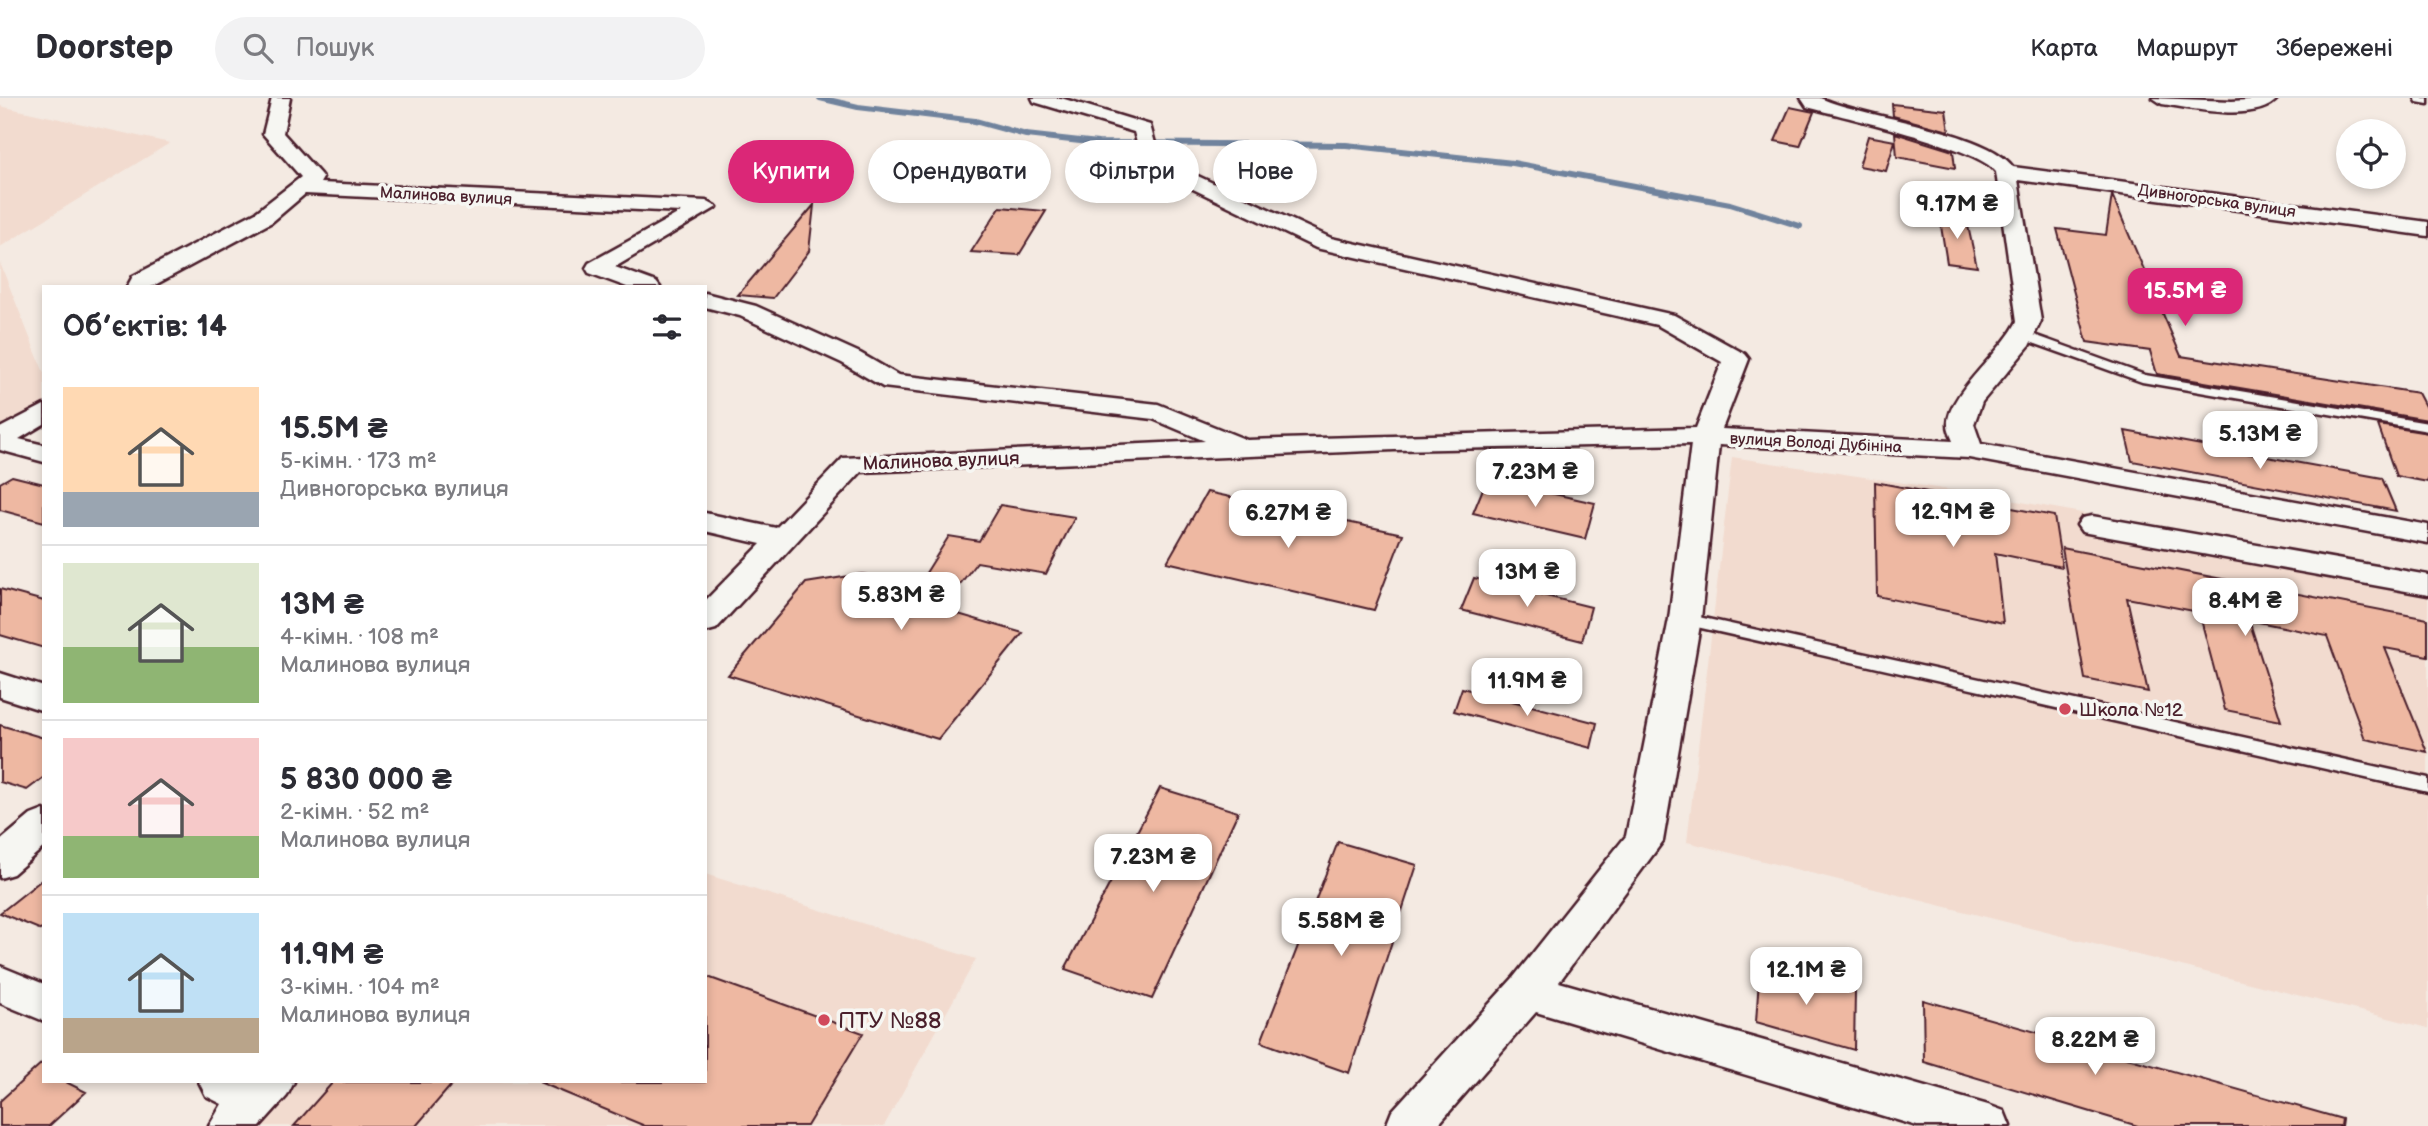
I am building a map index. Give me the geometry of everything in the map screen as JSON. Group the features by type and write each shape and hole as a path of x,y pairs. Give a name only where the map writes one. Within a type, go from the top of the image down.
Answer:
{"street":[{"path":"140,285 141,281 264,217 313,178 273,134 281,98"},
{"name":"вулиця Володі Дубініна","path":"1041,98 1143,129 1150,161 1324,243 1664,320 1736,359 1706,436 1969,450 2428,534"},
{"path":"1810,98 1814,103 1997,159 2006,172 2029,321 2023,335 1969,400 1961,424 1969,450"},
{"path":"2162,98 2238,106 2254,105 2269,98"},
{"name":"Дивногорська вулиця","path":"2006,172 2428,229"},
{"name":"Малинова вулиця","path":"301,188 706,207 597,268 643,285"},
{"name":"Малинова вулиця","path":"707,301 748,311 850,358 892,382 1158,412 1245,448"},
{"path":"0,440 42,414"},
{"path":"1408,1126 1528,991 1644,841 1685,619 1706,436"},
{"name":"Малинова вулиця","path":"707,619 853,464 1245,448 1706,436"},
{"path":"0,440 42,453"},
{"path":"707,522 782,539"},
{"path":"2092,525 2428,585"},
{"path":"0,685 42,698"},
{"path":"0,863 42,827"},
{"path":"0,984 42,1002"},
{"path":"1528,991 1988,1126"}],"lane":[{"path":"2023,335 2141,378 2428,427"},
{"path":"1685,619 2428,785"}],"shaded area":[{"path":"0,106 170,143 0,247"},
{"path":"0,263 42,368 42,410 0,431"},
{"name":"Школа №12","path":"1732,457 1983,495 2428,576 2428,1028 1687,842"},
{"name":"ПТУ №88","path":"707,875 976,959 884,1126 257,1126 296,1083 707,1083"}],"building":[{"path":"1892,104 1946,110 1949,131 1893,116"},
{"path":"1790,107 1814,112 1800,146 1775,141"},
{"path":"1895,133 1953,151 1955,168 1897,157"},
{"path":"1868,136 1895,141 1886,171 1859,166"},
{"path":"2112,195 2181,356 2418,393 2428,412 2428,420 2157,374 2150,351 2087,342 2057,229 2106,235"},
{"path":"814,205 809,251 773,298 738,295"},
{"path":"1000,207 1046,211 1019,255 971,252"},
{"path":"1939,214 1966,217 1977,267 1947,263"},
{"path":"2378,425 2428,433 2428,482 2396,476"},
{"path":"2125,431 2382,478 2396,511 2132,461"},
{"path":"12,476 42,484 42,521 0,510 0,483"},
{"path":"1487,479 1595,503 1585,539 1473,513"},
{"path":"1875,482 2054,516 2062,567 1995,553 2003,623 1877,596"},
{"path":"1207,492 1403,534 1374,610 1167,562"},
{"path":"1000,505 1075,517 1046,574 977,562 941,609 1023,633 938,739 728,675 806,583 862,574 919,584 949,536 979,541"},
{"path":"2062,548 2428,619 2428,656 2385,648 2427,752 2365,739 2327,636 2249,620 2281,721 2225,710 2199,612 2127,598 2148,692 2085,679"},
{"path":"1474,578 1591,607 1582,641 1461,610"},
{"path":"0,589 42,600 42,647 0,635"},
{"path":"1462,688 1597,723 1591,748 1454,711"},
{"path":"0,725 42,737 42,779 27,790 0,782"},
{"path":"1160,788 1238,812 1152,999 1065,969"},
{"path":"1338,842 1417,865 1349,1073 1261,1042"},
{"path":"42,880 42,930 0,913"},
{"path":"1760,964 1855,991 1854,1050 1756,1022"},
{"path":"707,977 863,1033 807,1126 645,1126 541,1083 707,1083"},
{"path":"1923,1000 2342,1119 2341,1126 2138,1126 1924,1062"},
{"path":"42,1063 42,1083 68,1083 86,1092 49,1126 0,1126 0,1101"},
{"path":"332,1083 453,1083 416,1126 294,1126"}],"waterway":[{"path":"820,98 858,107 975,121 1026,135 1098,143 1346,145 1513,163 1730,204 1800,226"}],"place":[{"name":"Школа №12","path":"2065,709"},
{"name":"ПТУ №88","path":"824,1020"}]}
